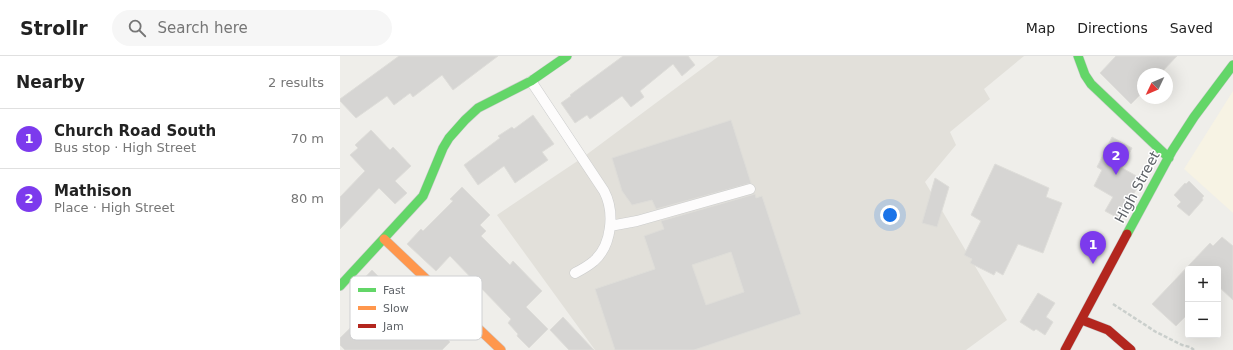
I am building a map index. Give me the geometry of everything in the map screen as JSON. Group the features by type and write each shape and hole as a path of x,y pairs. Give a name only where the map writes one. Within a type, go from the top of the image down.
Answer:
{"street":[{"path":"340,286 423,196 443,148 456,129 478,108 531,81 567,56"},
{"path":"1078,56 1085,75 1091,84 1169,158"},
{"name":"High Street","path":"1065,350 1169,158 1194,117 1233,65"},
{"path":"384,239 423,276"},
{"path":"1082,320 1108,330 1131,350"},
{"path":"482,332 501,350"}],"lane":[{"path":"531,81 608,198 610,207 610,226 607,240 601,253 593,262 575,273"},
{"path":"610,226 637,221 750,189"}],"path":[{"path":"1096,292 1156,332 1194,350"}],"shaded area":[{"path":"719,56 1024,56 984,89 990,99 950,132 956,145 925,182 1007,320 966,350 595,350 497,215 582,158"},
{"path":"1233,91 1233,213 1184,169"}],"building":[{"path":"399,56 498,56 453,90 442,75 413,97 410,93 394,105 387,96 356,118 340,101 340,99"},
{"path":"623,56 688,56 695,65 682,76 673,64 640,91 644,97 631,107 622,96 590,119 587,115 575,123 561,103"},
{"path":"1116,56 1177,56 1166,68 1137,68 1137,98 1131,104 1100,73"},
{"path":"533,115 554,144 542,152 548,160 515,183 504,166 478,185 464,165 500,138 498,136 512,127 514,129"},
{"path":"731,120 751,183 656,209 652,200 632,205 622,191 612,158"},
{"path":"371,130 390,150 393,147 411,166 395,181 407,193 395,204 379,188 340,229 340,197 365,171 350,155 358,148 355,145"},
{"path":"1112,137 1132,148 1122,168 1142,179 1120,219 1105,211 1113,197 1094,186 1102,170 1097,167"},
{"path":"995,164 1049,188 1046,197 1062,203 1043,253 1018,244 1003,275 996,271 994,275 970,263 972,259 964,255 981,221 971,215"},
{"path":"935,178 949,187 937,227 922,223"},
{"path":"1189,181 1204,196 1202,198 1203,200 1189,216 1177,206 1181,202 1174,195 1185,183 1186,184"},
{"path":"462,187 490,215 480,225 486,231 481,236 510,265 513,261 542,291 526,307 548,329 529,348 517,336 518,334 508,323 511,319 482,289 482,276 469,276 450,256 436,271 407,244 421,229 423,231 453,201 450,199"},
{"path":"755,194 756,198 762,196 801,314 694,350 615,350 595,289 655,269 644,236 664,229 661,221","holes":["731,252 744,292 706,305 692,265"]},
{"path":"1222,237 1233,246 1233,300 1221,289 1221,266 1188,266 1210,243 1213,246"},
{"path":"1185,269 1185,317 1176,326 1152,304"},
{"path":"372,270 378,276 366,276"},
{"path":"1038,293 1055,303 1046,317 1053,322 1045,335 1036,329 1034,331 1020,322"},
{"path":"563,317 594,350 569,350 550,330"},
{"path":"350,328 350,340 448,340 450,342 442,350 345,350 340,345 340,338"}],"traffic: fast":[{"path":"340,286 423,196 443,148 449,138 465,120 478,108 531,81 567,56"},
{"path":"1078,56 1085,75 1091,84 1169,158"},
{"path":"1127,234 1172,151 1194,117 1233,65"}],"traffic: slow":[{"path":"384,239 423,276"},
{"path":"482,332 501,350"}],"traffic: jam":[{"path":"1065,350 1127,234"},
{"path":"1082,320 1108,330 1131,350"}],"place":[{"name":"Mathison","path":"1116,175"},
{"name":"Church Road South","path":"1093,264"}]}
